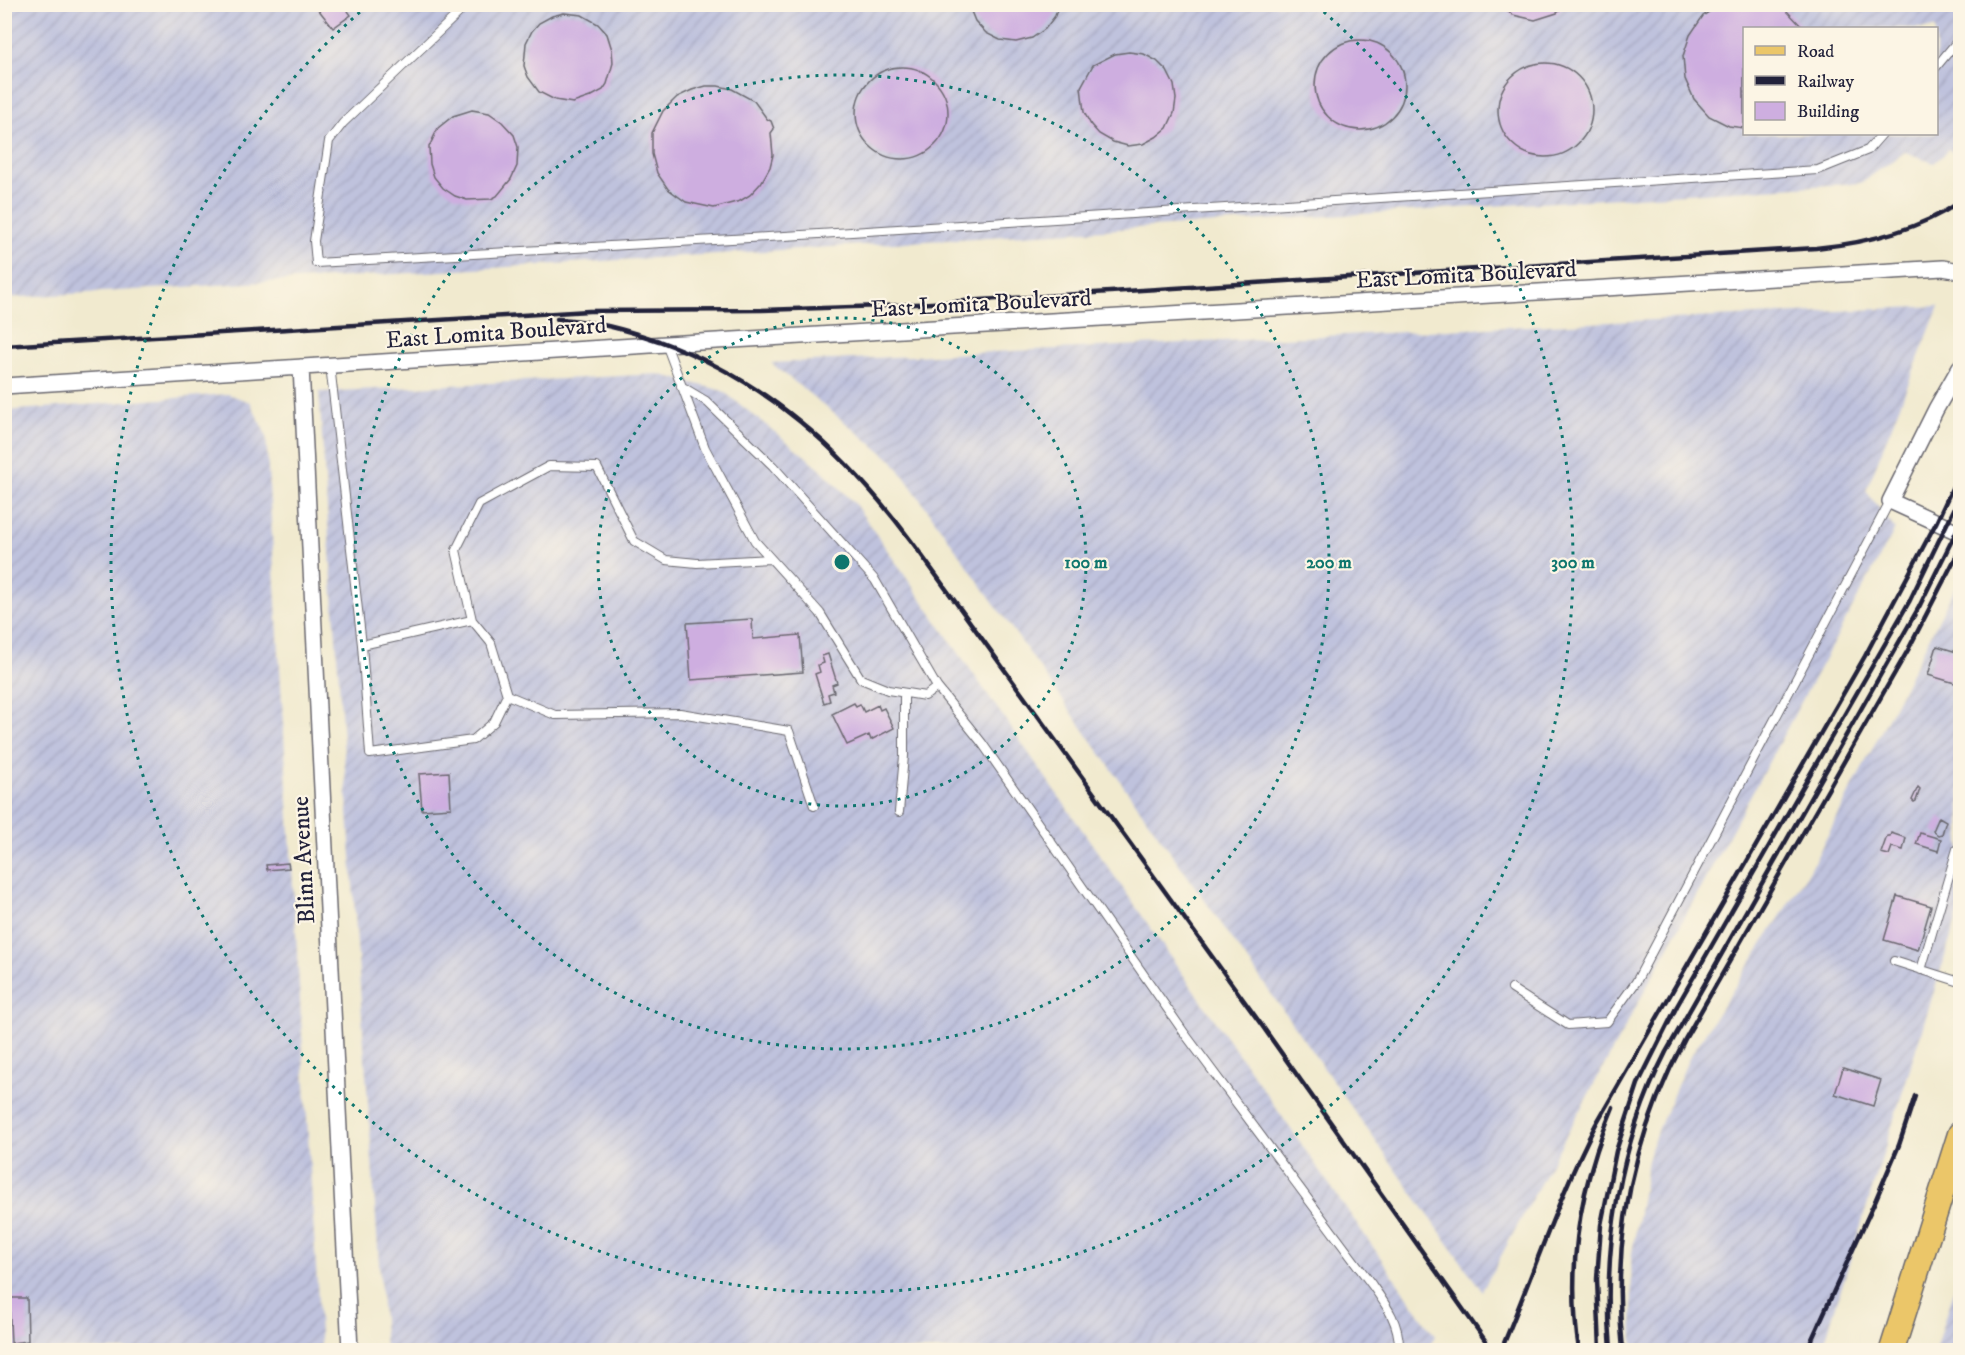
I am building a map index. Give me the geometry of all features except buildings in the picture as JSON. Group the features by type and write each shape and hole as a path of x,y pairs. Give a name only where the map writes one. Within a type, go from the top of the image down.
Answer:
{"main road":[{"path":"1892,1350 1960,1134"}],"street":[{"name":"East Lomita Boulevard","path":"4,387 666,344 1942,268 1960,271"},
{"name":"Blinn Avenue","path":"301,367 350,1350"},
{"path":"1960,367 1890,501 1960,533"}],"lane":[{"path":"468,4 344,123 329,141 314,241 316,262 824,233 1818,170 1868,150 1881,135"},
{"path":"1938,65 1960,38"},
{"path":"666,344 705,448 755,540 820,613 861,679 888,690 925,696 937,687"},
{"path":"330,365 362,645 370,754 473,740 494,722 507,695 490,643 472,621 456,550 479,504 549,466 597,467 634,540 666,560 697,564 771,559"},
{"path":"681,386 706,401 773,466 875,580 937,687 982,743 1185,1034 1372,1285 1397,1326 1400,1334 1399,1350"},
{"path":"1512,989 1568,1025 1607,1023 1636,982 1890,501"},
{"path":"362,645 472,621"},
{"path":"899,812 904,756 904,693"},
{"path":"507,695 555,715 680,713 789,731 814,806"},
{"path":"1921,970 1958,849"},
{"path":"1894,961 1960,982"}],"shaded area":[{"path":"5,5 1960,5 1960,158 1949,150 1934,163 1905,152 1861,183 5,298"},
{"path":"1939,306 1866,491 1895,529 1482,1291 893,461 771,363"},
{"path":"658,374 723,391 819,467 855,504 1435,1336 1427,1350 385,1350 319,392"},
{"path":"228,394 250,402 266,435 321,1350 5,1350 5,411"},
{"path":"1960,578 1960,908 1822,1350 1633,1350 1631,1258 1650,1149 1688,1060 1810,870"},
{"path":"1960,1268 1960,1350 1935,1350"}],"railway":[{"path":"4,346 589,311 762,310 883,306 1816,248 1853,243 1891,234 1927,220 1960,202"},
{"path":"557,319 596,324 647,337 698,357 735,376 800,422 859,478 912,542 1263,1027 1492,1350"},
{"path":"1501,1350 1558,1208 1596,1124 1865,656 1936,523 1960,471"},
{"path":"1600,1350 1597,1279 1601,1225 1616,1151 1638,1084 1677,1006 1909,602 1960,497"},
{"path":"1611,1350 1609,1273 1612,1235 1626,1160 1636,1123 1650,1087 1666,1052 1919,607 1960,524"},
{"path":"1623,1350 1620,1269 1630,1190 1639,1151 1667,1076 1685,1039 1908,650 1960,549"},
{"path":"1807,1350 1899,1145 1915,1096"},
{"path":"1579,1350 1574,1288 1579,1227 1592,1166 1613,1107"}]}
